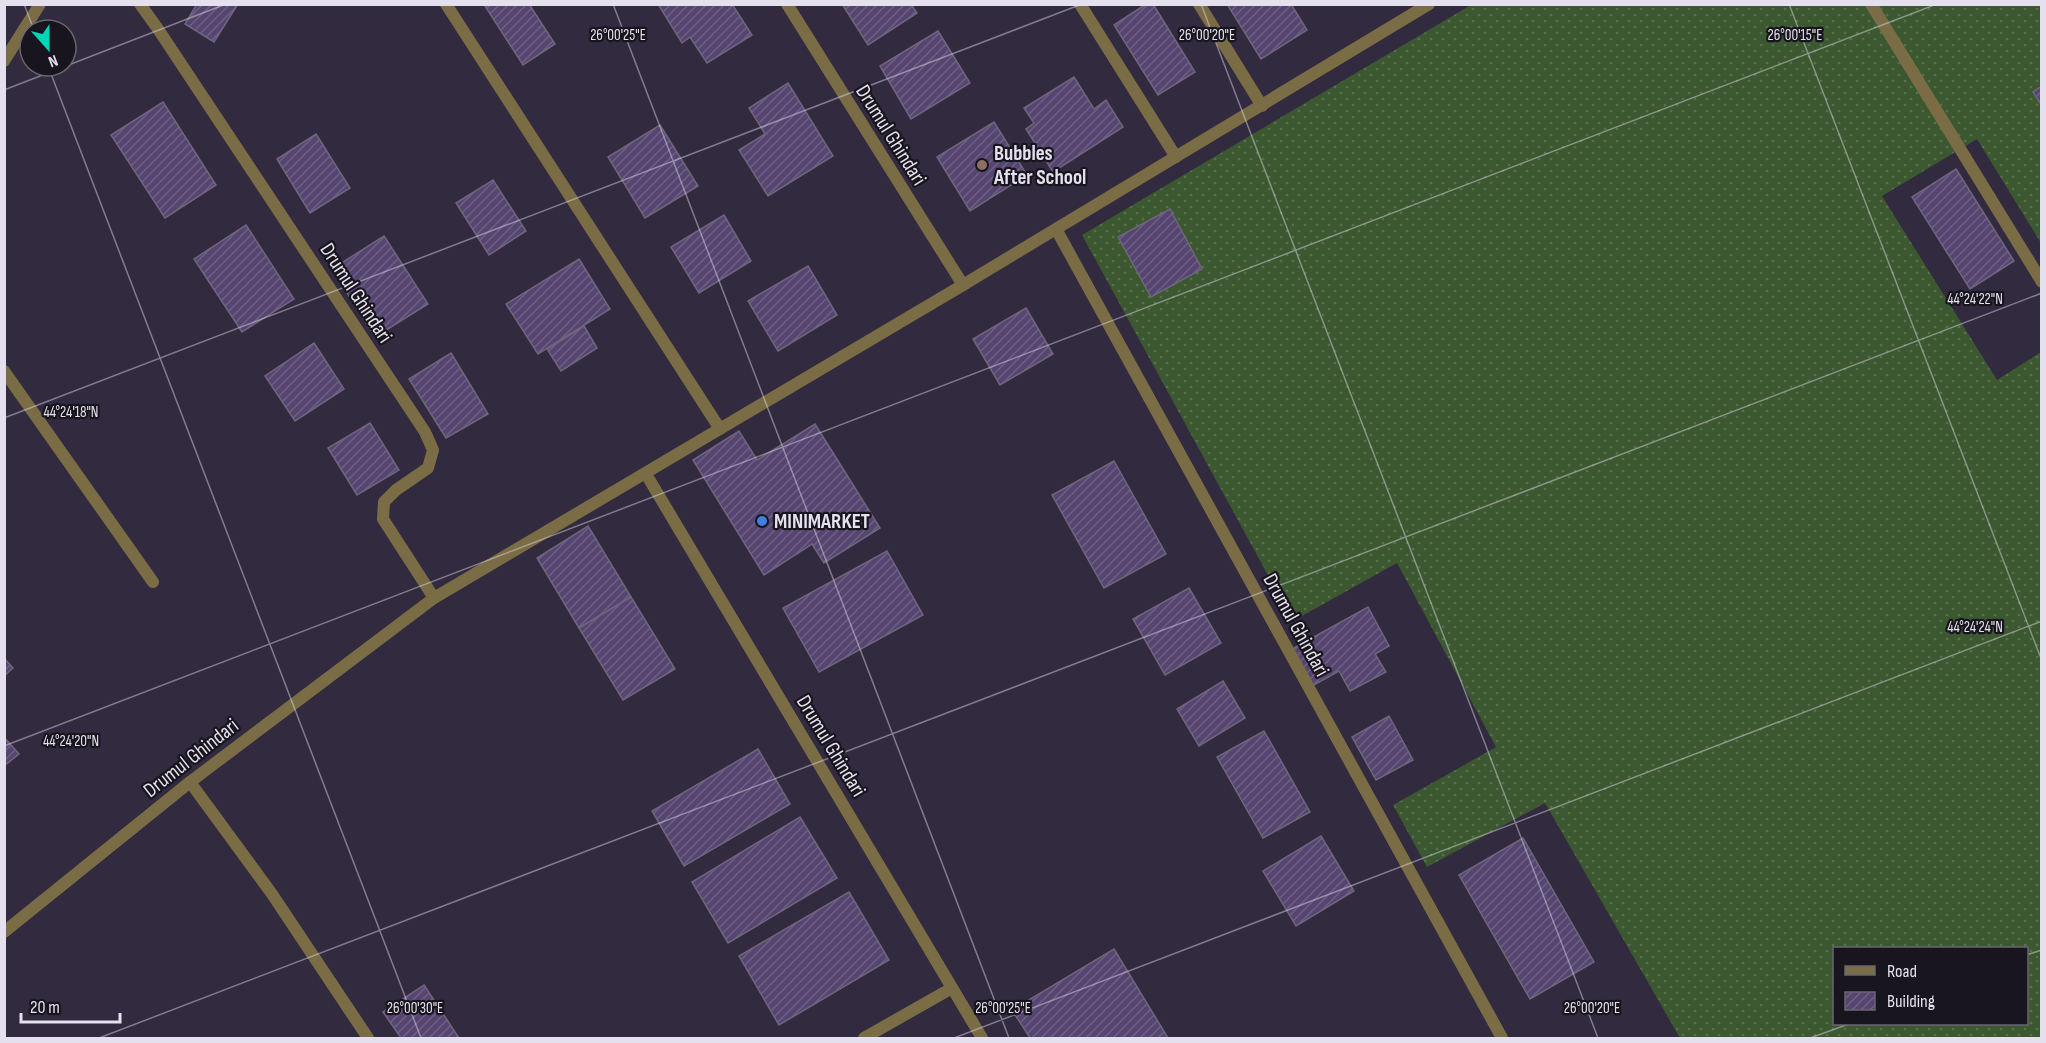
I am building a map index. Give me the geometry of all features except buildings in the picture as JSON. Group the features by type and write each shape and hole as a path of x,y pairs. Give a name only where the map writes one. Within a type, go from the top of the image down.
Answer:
{"street":[{"path":"4,61 40,4"},
{"name":"Drumul Ghindari","path":"140,4 425,432 433,450 428,468 396,490 384,502 383,519 434,598"},
{"path":"446,4 720,429"},
{"name":"Drumul Ghindari","path":"787,4 963,285"},
{"path":"1080,4 1176,157"},
{"path":"1199,4 1262,106"},
{"path":"1871,4 2042,282"},
{"name":"Drumul Ghindari","path":"4,932 190,782 434,598 1056,230 1428,5"},
{"name":"Drumul Ghindari","path":"1056,230 1502,1038"},
{"path":"4,371 153,582"},
{"name":"Drumul Ghindari","path":"646,474 982,1038"},
{"path":"190,782 272,894 368,1038"},
{"path":"864,1038 952,988"}],"green space":[{"path":"1471,5 2041,5 2041,243 1977,139 1882,196 1997,380 2041,352 2041,1038 1680,1038 1545,803 1427,867 1393,805 1496,747 1397,563 1293,621 1082,235"}],"place":[{"name":"Bubbles After School","path":"982,165"},
{"name":"MINIMARKET","path":"762,521"}]}
